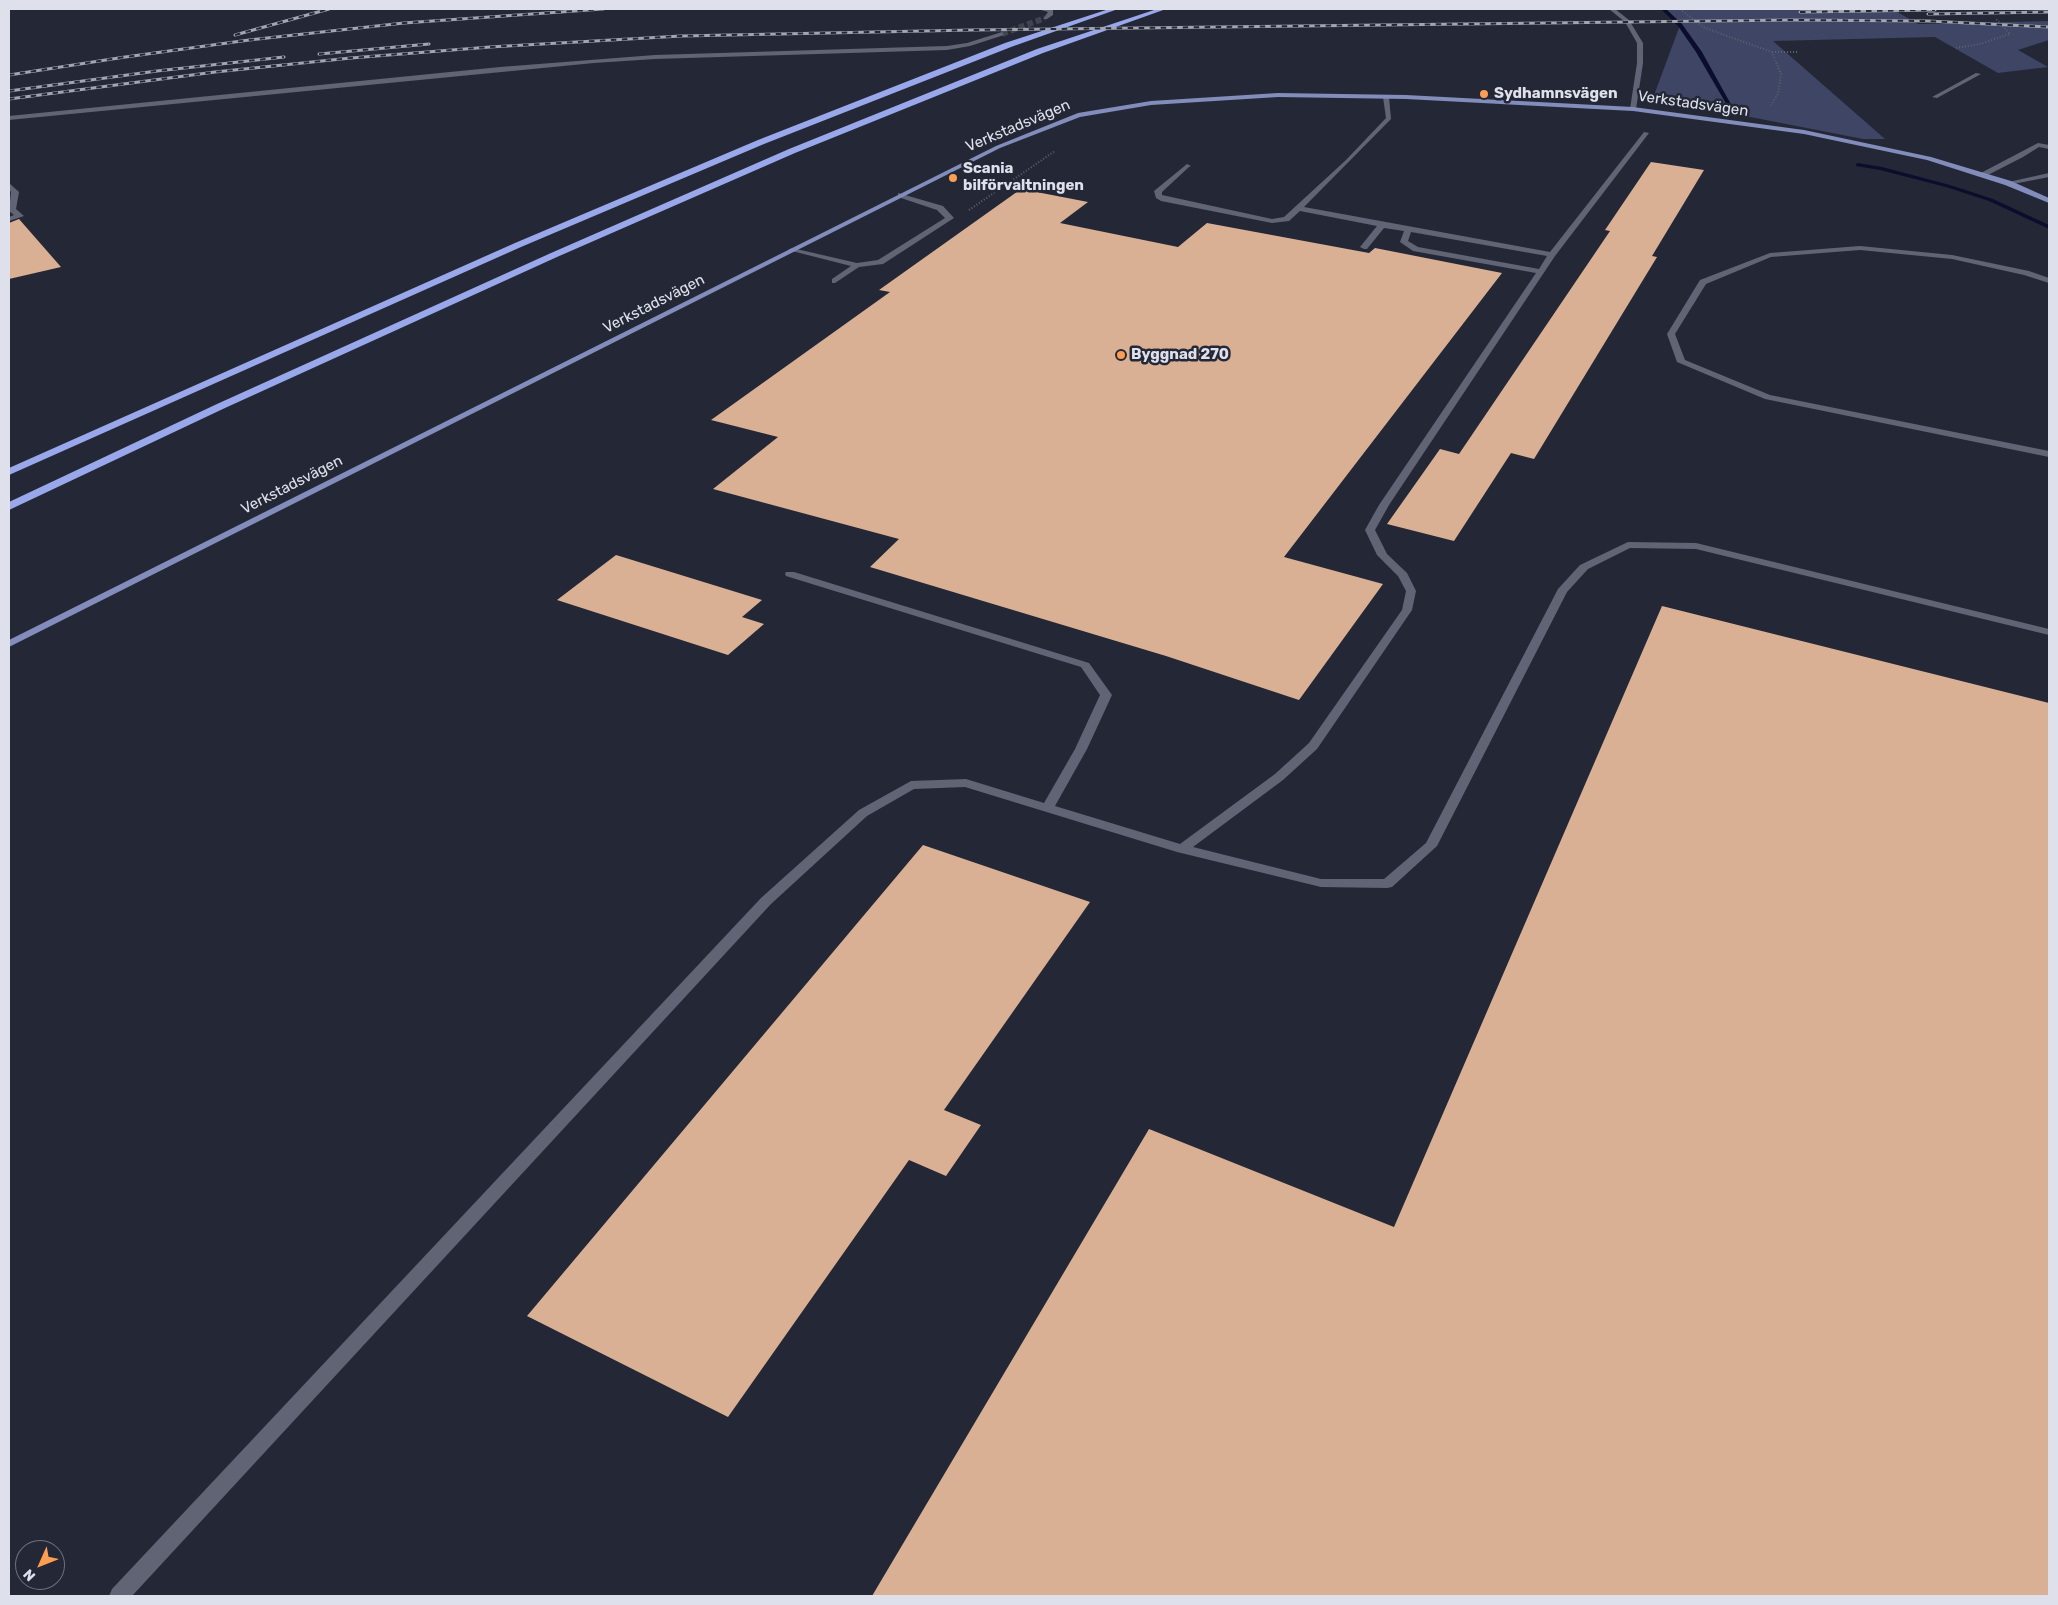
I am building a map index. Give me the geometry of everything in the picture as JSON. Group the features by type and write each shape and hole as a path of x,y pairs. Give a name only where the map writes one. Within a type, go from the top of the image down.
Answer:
{"highway":[{"path":"9,472 402,296 761,142 1008,45 1115,9"},
{"path":"9,506 221,406 545,259 792,151 1040,51 1162,9"}],"main road":[{"name":"Verkstadsvägen","path":"9,644 901,195 998,147 1078,115 1151,103 1278,95 1386,97 1633,109 1804,132 1929,158 2008,183 2049,201"}],"street":[{"path":"1041,9 1051,11 1050,16 1045,18"},
{"path":"1612,9 1627,21 1640,43 1640,63 1633,109"},
{"path":"9,118 500,69 665,57 947,48 968,45 1002,34"},
{"path":"1935,97 1978,74"},
{"path":"1187,166 1158,191 1160,196 1164,199 1272,221 1286,219 1348,161 1389,118 1386,97"},
{"path":"1182,849 1279,777 1313,746 1407,610 1411,591 1403,575 1382,555 1370,530 1384,505 1552,255 1646,133"},
{"path":"1981,175 2021,156 2038,145 2049,147"},
{"path":"2008,183 2049,175"},
{"path":"9,186 15,192 12,210 20,216 9,219"},
{"path":"792,250 857,265 880,262 950,218 940,208 901,195"},
{"path":"1299,208 1408,230 1552,255"},
{"path":"1364,247 1382,225"},
{"path":"1408,230 1404,242 1416,249 1541,272"},
{"path":"2049,281 2026,273 1952,257 1860,248 1770,255 1703,282 1670,334 1681,362 1768,397 2049,454"},
{"path":"835,281 857,265"},
{"path":"119,1596 766,902 863,813 910,785 966,783 1182,849 1321,883 1387,884 1431,846 1562,591 1584,567 1628,545 1696,546 2049,632"},
{"path":"790,574 1086,665 1106,695 1081,749 1047,808"}],"path":[{"path":"1680,9 1705,28 1772,52 1797,52"},
{"path":"1956,48 1980,44 2010,34 1996,20"},
{"path":"1770,107 1778,94 1781,74 1772,52"},
{"path":"950,218 970,210 1022,176 1058,148"}],"shaded area":[{"path":"1663,9 1892,9 1918,24 2049,21 2049,40 2018,50 2048,67 1998,73 1935,37 1773,41 1885,139 1863,139 1653,98 1680,25"}],"building":[{"path":"1651,162 1704,170 1652,256 1657,257 1534,459 1511,453 1454,541 1387,524 1440,449 1459,454 1610,231 1605,230"},
{"path":"1021,189 1088,202 1060,223 1178,247 1207,223 1369,253 1375,248 1502,273 1284,557 1383,584 1299,700 1166,656 870,567 899,539 713,489 778,437 711,420 890,292 879,290"},
{"path":"19,219 61,267 9,279 9,223"},
{"path":"616,555 762,600 742,617 764,624 728,655 557,600"},
{"path":"1662,606 2049,703 2049,1596 872,1596 1149,1129 1394,1227"},
{"path":"923,845 1090,902 944,1110 981,1125 946,1176 909,1160 728,1417 527,1316"}],"waterway":[{"path":"1663,9 1680,25 1699,52 1731,107"},
{"path":"1858,165 1880,168 1948,186 1991,200 2049,227"}],"tunnel":[{"path":"1002,34 1045,18"}],"railway":[{"path":"235,35 329,9"},
{"path":"123,57 249,40 404,23 603,9"},
{"path":"1800,12 1935,10"},
{"path":"1928,14 2049,12"},
{"path":"9,99 215,72 351,58 490,47 681,36 972,30 1792,20 1928,21 2049,27"},
{"path":"319,54 429,44"},
{"path":"9,75 123,57"},
{"path":"118,58 123,57"},
{"path":"9,91 157,71 284,57"}],"place":[{"name":"Sydhamnsvägen","path":"1484,94"},
{"name":"Scania bilförvaltningen","path":"953,178"},
{"name":"Byggnad 270","path":"1121,355"}]}
